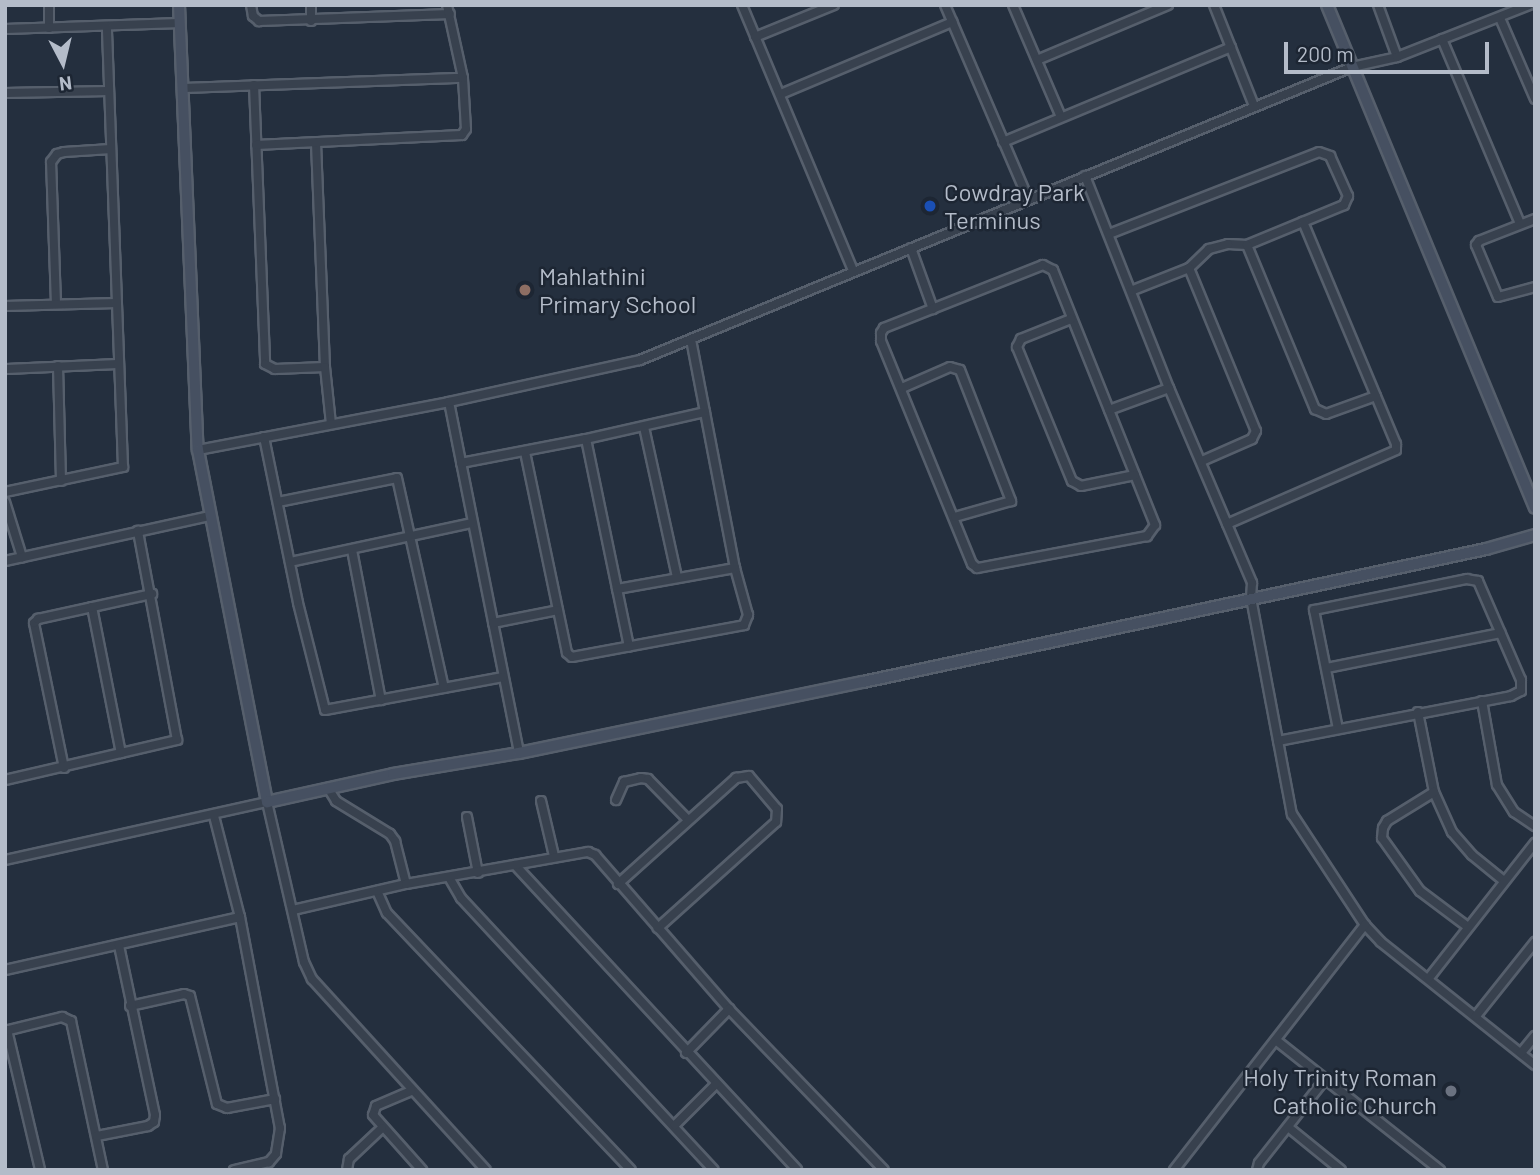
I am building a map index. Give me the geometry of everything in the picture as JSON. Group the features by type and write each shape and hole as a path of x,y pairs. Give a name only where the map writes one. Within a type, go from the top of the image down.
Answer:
{"street":[{"path":"49,5 50,28"},
{"path":"179,5 198,450 267,802 304,962 312,979 411,1091 486,1170"},
{"path":"251,5 253,16 259,21 311,21 448,10 463,78 466,129 462,135 256,145"},
{"path":"310,5 311,21"},
{"path":"742,5 853,271"},
{"path":"809,5 813,14"},
{"path":"755,37 834,5"},
{"path":"945,5 1028,199"},
{"path":"1014,5 1061,117"},
{"path":"1037,60 1168,5"},
{"path":"1214,5 1254,106"},
{"path":"1327,5 1535,508"},
{"path":"1378,5 1397,57"},
{"path":"198,450 449,402 627,364 691,340 1254,106 1352,67 1397,57 1529,5"},
{"path":"1500,18 1535,99"},
{"path":"780,94 952,22"},
{"path":"5,29 180,23"},
{"path":"5,492 119,470 123,467 107,26"},
{"path":"1442,39 1520,225"},
{"path":"1003,142 1231,47"},
{"path":"1525,74 1535,70"},
{"path":"184,88 463,78"},
{"path":"254,85 265,364 275,369 325,367"},
{"path":"5,93 109,92"},
{"path":"316,143 325,367 331,424"},
{"path":"56,304 51,162 64,152 111,149"},
{"path":"1109,234 1323,152 1330,156 1348,199 1344,205 1247,245 1227,244 1209,249 1189,268 1131,291"},
{"path":"1086,176 1169,388 1252,583 1251,598 1292,814 1365,925 1381,943 1429,978 1535,1065"},
{"path":"1535,219 1479,241 1476,245 1498,297 1535,287"},
{"path":"1227,524 1393,454 1396,444 1303,222"},
{"path":"1247,245 1315,409 1326,414 1376,396"},
{"path":"911,248 933,309"},
{"path":"1043,265 1053,270 1071,319 1155,526 1147,536 977,568 972,564 881,341 881,333 884,328 1043,265"},
{"path":"1189,268 1256,431 1252,439 1202,461"},
{"path":"5,306 117,303"},
{"path":"1071,319 1021,339 1017,347 1072,481 1081,486 1135,475"},
{"path":"525,452 567,653 572,657 744,625 748,615 736,568 691,340"},
{"path":"5,369 119,364"},
{"path":"58,366 61,481"},
{"path":"902,388 950,367 960,370 1011,500 955,517"},
{"path":"1109,410 1169,388"},
{"path":"449,402 519,753"},
{"path":"461,463 525,452 705,412"},
{"path":"644,427 677,578"},
{"path":"264,437 322,706 331,710 503,677"},
{"path":"586,439 629,647"},
{"path":"278,502 397,478 444,688"},
{"path":"5,502 22,557"},
{"path":"5,561 209,516"},
{"path":"290,562 472,523"},
{"path":"5,780 177,740 152,594 138,531"},
{"path":"5,860 214,816 328,788 519,753 1486,549 1535,536"},
{"path":"352,550 381,699"},
{"path":"617,589 736,568"},
{"path":"1278,741 1511,696 1522,687 1479,582 1475,579 1403,591 1314,610 1338,729"},
{"path":"64,768 34,623 152,594"},
{"path":"92,607 121,753"},
{"path":"493,622 558,610"},
{"path":"1327,668 1500,633"},
{"path":"1482,701 1497,785 1514,812 1535,826"},
{"path":"1418,712 1434,792 1461,844 1504,881"},
{"path":"618,884 687,819 743,775 749,776 777,809 779,816 776,822 658,929"},
{"path":"616,800 624,782 648,779 687,819"},
{"path":"328,788 336,801 390,834 395,841 406,884"},
{"path":"1434,792 1387,821 1382,828 1382,838 1420,891 1468,928"},
{"path":"541,801 554,856"},
{"path":"214,816 240,917 281,1128 276,1154 269,1162 234,1170"},
{"path":"467,817 478,873"},
{"path":"1429,978 1535,843"},
{"path":"293,910 406,884 450,879 554,856 588,852 595,855 729,1009 884,1170"},
{"path":"515,865 797,1170"},
{"path":"450,879 461,898 714,1170"},
{"path":"377,891 387,913 631,1170"},
{"path":"5,970 240,917"},
{"path":"1174,1170 1365,925"},
{"path":"1476,1016 1535,942"},
{"path":"97,1136 154,1122 155,1115 119,945"},
{"path":"130,1006 184,994 190,996 217,1104 227,1108 275,1099"},
{"path":"686,1053 729,1009"},
{"path":"40,1170 6,1031 68,1017 103,1170"},
{"path":"1521,1053 1535,1036"},
{"path":"1277,1041 1437,1169"},
{"path":"1257,1170 1325,1079"},
{"path":"675,1125 716,1084"},
{"path":"411,1091 376,1106 373,1115 422,1170"},
{"path":"1288,1127 1341,1170"},
{"path":"347,1170 349,1159 382,1128"}],"place":[{"name":"Cowdray Park Terminus","path":"930,206"},
{"name":"Mahlathini Primary School","path":"525,290"},
{"name":"Holy Trinity Roman Catholic Church","path":"1451,1091"}]}
